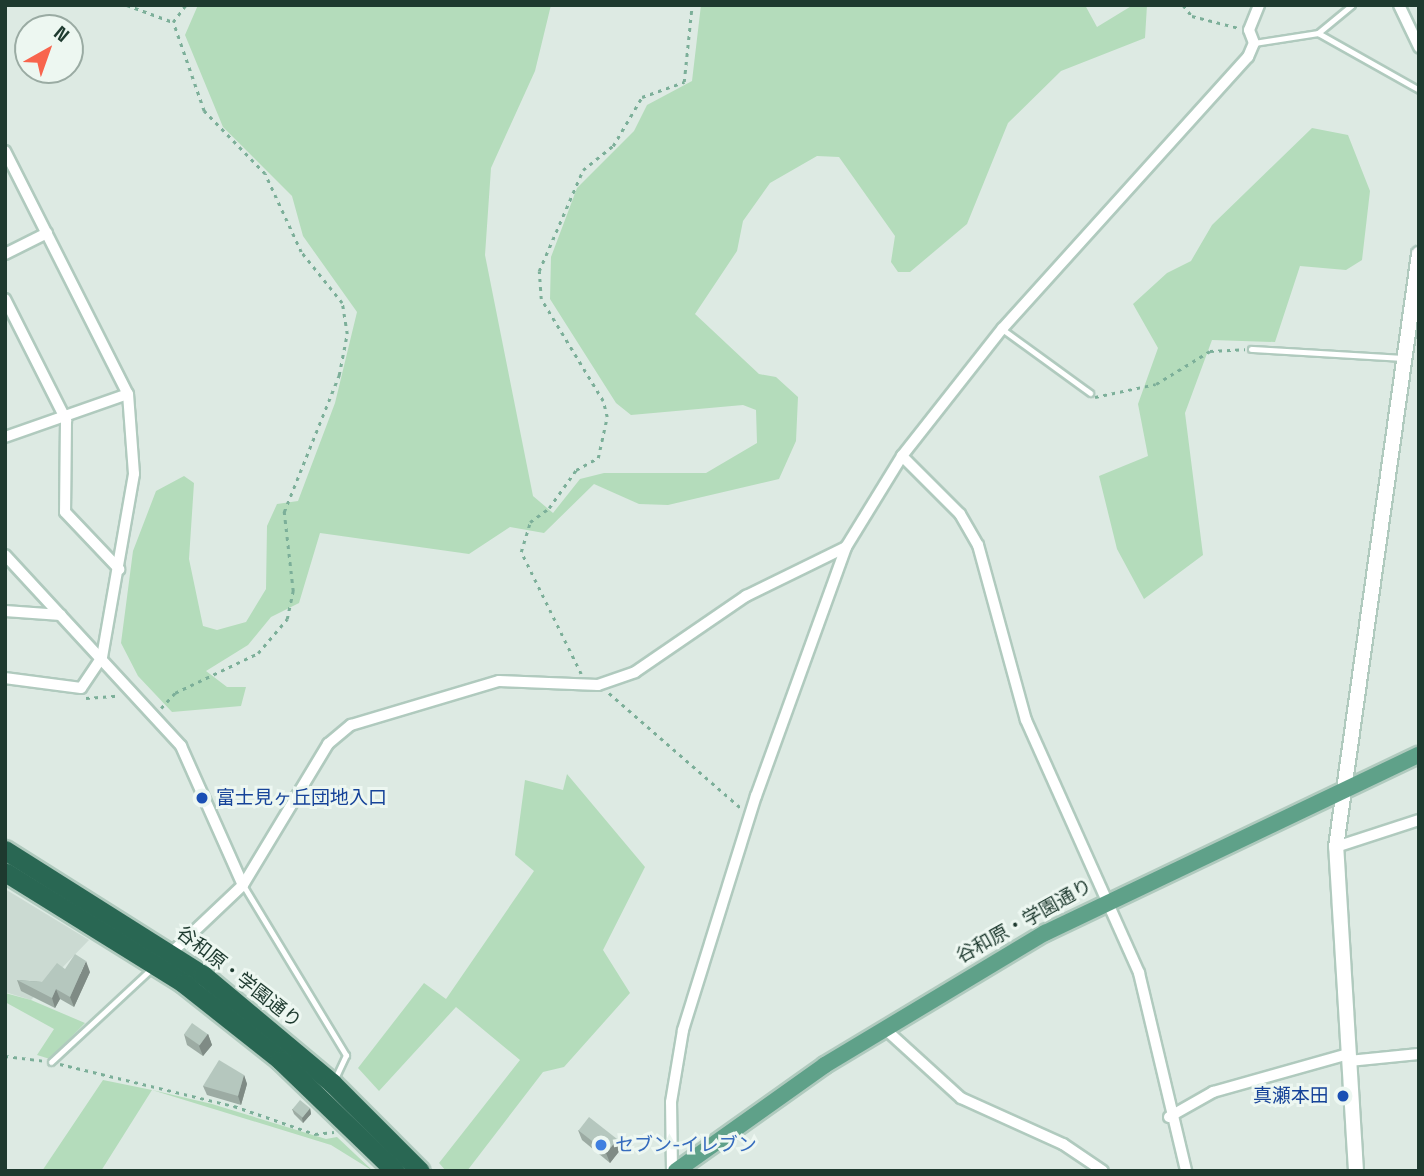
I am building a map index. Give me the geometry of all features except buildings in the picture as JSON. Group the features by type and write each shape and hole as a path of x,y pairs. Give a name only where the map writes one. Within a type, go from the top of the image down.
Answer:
{"highway":[{"name":"谷和原・学園通り","path":"5,850 165,959 332,1083 420,1171"},
{"name":"谷和原・学園通り","path":"5,872 165,959 348,1122 395,1171"}],"main road":[{"name":"谷和原・学園通り","path":"674,1171 884,1028 1109,900 1419,755"}],"street":[{"path":"674,1171 671,1102 683,1030 823,599 846,547 902,456 1002,329 1192,126 1254,43 1249,30 1259,5"},
{"path":"1399,5 1419,47"},
{"path":"5,151 128,394 134,474 102,657 76,689 5,678"},
{"path":"5,254 47,233"},
{"path":"1356,1171 1336,847 1419,254"},
{"path":"5,299 63,415 65,512 119,569"},
{"path":"5,436 128,394"},
{"path":"902,456 960,514 978,545 1026,720 1109,900 1139,973 1169,1117 1186,1171"},
{"path":"165,959 243,885 328,744 351,725 499,681 592,685 635,672 747,596 846,547"},
{"path":"5,555 155,715 199,774 243,885"},
{"path":"5,611 61,615"},
{"path":"1336,847 1419,820"},
{"path":"884,1028 961,1098 1063,1144 1103,1171"},
{"path":"1169,1117 1213,1092 1348,1058 1419,1054"}],"lane":[{"path":"1254,43 1318,33 1352,5"},
{"path":"1318,33 1419,90"},
{"path":"1002,329 1090,393"},
{"path":"1251,349 1406,358"},
{"path":"243,885 346,1055 332,1083"},
{"path":"51,1062 165,959"}],"path":[{"path":"127,5 173,22"},
{"path":"173,22 186,5"},
{"path":"692,5 684,82 642,97 613,146 583,170 539,271 541,299 603,401 607,417 598,458 576,470 550,508 530,522 522,552 592,685 638,713 753,820"},
{"path":"1183,5 1218,26 1249,30"},
{"path":"155,715 175,693 258,653 288,619 293,591 284,512 339,375 347,334 342,303 301,251 265,174 204,111 173,22"},
{"path":"1090,393 1098,399 1156,384 1210,351 1251,349"},
{"path":"5,1056 51,1062 234,1106 315,1134 329,1134 348,1122"}],"shaded area":[{"path":"5,889 89,940 31,1000 5,992"}],"green space":[{"path":"198,5 551,5 535,71 491,168 485,255 533,496 553,513 580,479 604,473 706,473 757,443 756,410 743,405 631,415 616,403 550,299 551,257 577,188 634,131 647,105 692,81 701,5 1085,5 1097,27 1133,5 1147,5 1145,38 1061,71 1008,123 967,224 910,272 898,272 891,262 895,236 839,157 817,156 770,183 743,221 737,251 695,314 759,374 776,377 798,397 796,441 779,479 668,505 639,504 594,484 544,533 510,527 469,554 320,533 299,603 271,617 248,645 206,671 227,687 246,687 241,706 172,712 138,676 121,643 133,551 156,491 184,476 194,483 189,559 203,626 217,630 246,622 266,589 267,526 277,504 298,501 335,403 357,312 303,236 292,196 223,127 185,35"},
{"path":"1312,128 1348,135 1370,191 1362,260 1346,270 1300,266 1275,342 1212,340 1185,413 1203,555 1144,599 1117,549 1099,476 1148,456 1138,404 1158,348 1133,304 1167,273 1191,261 1212,225"},
{"path":"567,774 645,867 603,950 630,993 564,1067 543,1072 467,1171 446,1171 439,1163 520,1060 456,1007 379,1091 358,1068 424,983 446,999 534,871 515,855 525,780 563,790"},
{"path":"5,993 31,1000 85,1023 50,1059 37,1055 54,1029 5,1002"},
{"path":"103,1080 152,1090 101,1171 42,1171"},
{"path":"152,1090 212,1104 326,1139 337,1137 373,1171 331,1145"}],"place":[{"name":"富士見ヶ丘団地入口","path":"202,798"},
{"name":"真瀬本田","path":"1343,1096"},
{"name":"セブン-イレブン","path":"601,1145"}]}
